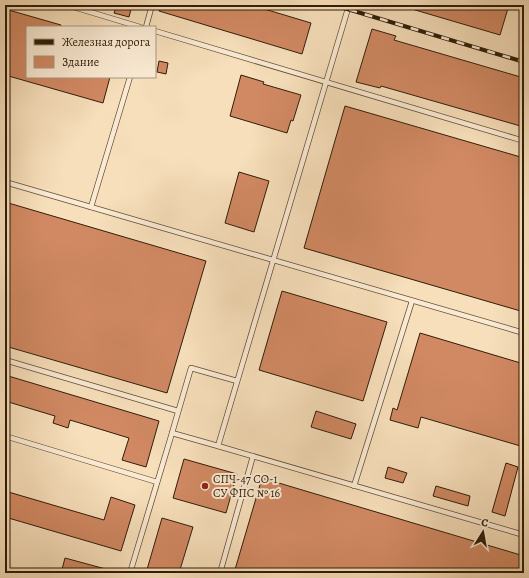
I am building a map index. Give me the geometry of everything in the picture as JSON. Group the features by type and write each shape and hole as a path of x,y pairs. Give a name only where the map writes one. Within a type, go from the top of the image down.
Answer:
{"lane":[{"path":"67,5 137,26"},
{"path":"146,26 152,5"},
{"path":"218,446 349,5"},
{"path":"156,31 524,141"},
{"path":"91,207 130,78"},
{"path":"5,182 524,333"},
{"path":"354,486 412,301"},
{"path":"5,360 178,411"},
{"path":"130,573 191,368 237,381"},
{"path":"172,433 524,535"},
{"path":"5,436 157,482"},
{"path":"220,573 253,456"}],"building":[{"path":"117,5 132,5 129,17 114,13"},
{"path":"161,5 251,5 311,23 302,54 159,11"},
{"path":"405,5 509,5 500,35 405,7"},
{"path":"5,9 61,25 26,26 26,78 110,78 103,103 5,75"},
{"path":"372,29 396,36 394,40 524,78 524,127 381,86 380,88 356,82"},
{"path":"159,61 168,63 166,74 157,72"},
{"path":"241,75 264,82 263,84 301,95 293,121 291,120 287,133 230,116"},
{"path":"345,106 524,158 524,312 304,248"},
{"path":"239,172 269,181 254,232 225,223"},
{"path":"5,202 206,261 167,393 5,346"},
{"path":"282,291 387,322 363,401 259,370"},
{"path":"420,333 524,364 524,447 421,417 418,428 390,420 393,408 397,410"},
{"path":"5,375 159,421 146,467 122,460 129,438 70,420 68,428 53,423 55,416 5,401"},
{"path":"316,411 356,424 351,439 311,427"},
{"name":"СПЧ-47 СО-1 СУ ФПС № 16","path":"184,459 237,474 226,513 173,498"},
{"path":"506,463 518,467 505,516 492,512"},
{"path":"388,467 407,473 403,483 385,478"},
{"path":"262,478 524,556 524,573 234,573"},
{"path":"436,486 470,496 468,506 433,496"},
{"path":"5,491 104,520 111,497 135,505 121,551 5,517"},
{"path":"162,518 193,527 179,573 146,573"},
{"path":"65,558 113,571 112,573 61,573"}],"railway":[{"path":"334,5 524,62"}],"place":[{"name":"СПЧ-47 СО-1 СУ ФПС № 16","path":"205,486"}]}
